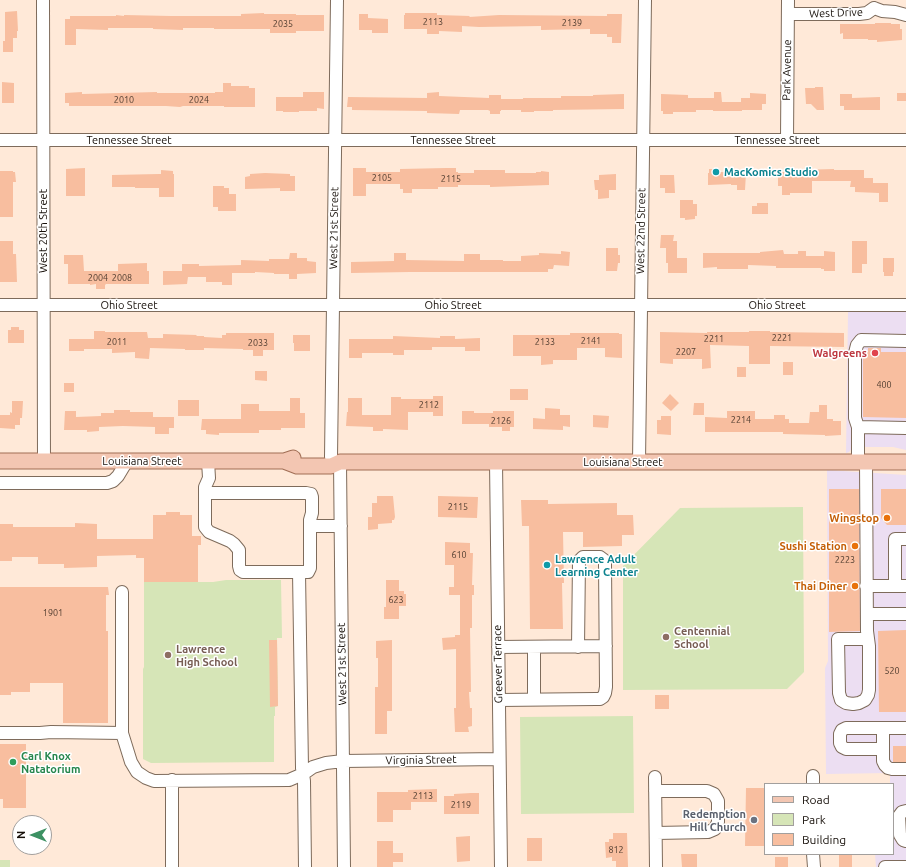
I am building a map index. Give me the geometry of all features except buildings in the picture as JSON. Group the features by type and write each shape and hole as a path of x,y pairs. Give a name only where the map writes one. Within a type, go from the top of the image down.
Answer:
{"main road":[{"name":"Louisiana Street","path":"0,462 284,462 297,466 331,466 336,459 496,462 906,462"}],"street":[{"name":"West 20th Street","path":"44,0 44,462"},
{"name":"West 21st Street","path":"337,0 333,305 336,459 341,526 344,867"},
{"name":"West 22nd Street","path":"638,462 645,0"},
{"name":"Park Avenue","path":"787,140 788,0"},
{"name":"West Drive","path":"788,14 859,14 867,13 875,4 882,11 906,15"},
{"name":"Tennessee Street","path":"0,140 906,140"},
{"name":"Ohio Street","path":"0,305 906,305"},
{"path":"868,639 838,639 838,693 841,700 846,703 859,703 868,696 869,690 869,646 867,631 862,462 858,428 855,418 857,345 861,340 906,341"},
{"path":"858,428 906,428"},
{"path":"0,483 107,483 113,481 118,476 127,462"},
{"path":"205,493 311,494 312,513 310,523 310,568 308,572 243,572 240,570 238,550 234,544 209,532 205,527 205,493 205,487 208,478 208,462"},
{"name":"Greever Terrace","path":"496,462 500,867"},
{"path":"310,523 341,526"},
{"path":"866,586 900,586 895,539 906,539"},
{"path":"499,700 600,699 603,697 606,687 605,563 600,557 583,557 579,561 578,646"},
{"path":"299,572 304,781 304,867"},
{"name":"Virginia Street","path":"122,592 122,733 131,762 137,772 146,778 154,780 289,780 303,774 313,767 326,763 343,761 499,759"},
{"path":"867,614 906,614"},
{"path":"498,647 606,646"},
{"path":"534,647 534,700"},
{"path":"883,749 846,749 842,747 840,743 840,734 842,730 846,728 906,728"},
{"path":"883,728 883,761 885,765 892,769 906,769"},
{"path":"0,733 122,733"},
{"path":"656,777 656,867"},
{"path":"172,780 172,867"},
{"path":"656,791 707,790 714,794 718,801 718,822 714,829 708,832 656,833"},
{"path":"906,811 902,812 900,816 900,834 903,840 906,841"},
{"path":"814,855 814,867"},
{"path":"885,867 906,867"}],"shaded area":[{"path":"848,312 906,312 906,450 893,447 853,447 846,453"},
{"path":"827,470 906,475 906,867 876,867 875,855 894,855 894,783 890,783 890,773 826,774 825,668 828,661"}],"green space":[{"path":"803,507 804,672 787,689 623,690 623,566 680,508"},
{"path":"226,580 281,580 282,638 277,638 278,706 275,707 274,716 274,762 151,763 143,759 144,582 213,582"},
{"path":"633,716 634,813 521,814 520,717"},
{"path":"0,860 10,860 10,867 0,867"}],"place":[{"name":"MacKomics Studio","path":"716,172"},
{"name":"Walgreens","path":"875,353"},
{"name":"Wingstop","path":"887,518"},
{"name":"Sushi Station","path":"855,546"},
{"name":"Lawrence Adult Learning Center","path":"547,565"},
{"name":"Thai Diner","path":"855,586"},
{"name":"Centennial School","path":"666,637"},
{"name":"Lawrence High School","path":"168,655"},
{"name":"Carl Knox Natatorium","path":"13,762"},
{"name":"Redemption Hill Church","path":"754,820"}]}
